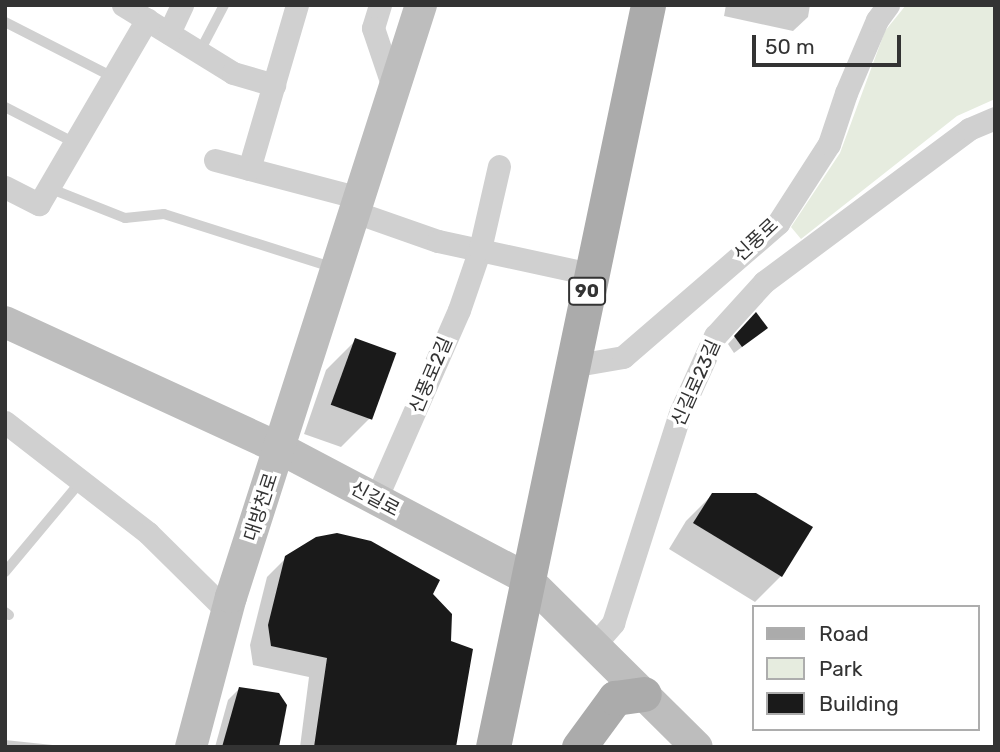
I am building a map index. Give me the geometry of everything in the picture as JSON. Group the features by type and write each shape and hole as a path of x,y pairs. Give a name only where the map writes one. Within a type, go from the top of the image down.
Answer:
{"main road":[{"name":"대방천로","path":"191,747 228,611 421,5"},
{"name":"90","path":"493,747 526,578 648,5"},
{"name":"신길로","path":"5,321 281,449 526,578 697,747"},
{"path":"579,747 615,698 644,694"}],"street":[{"path":"123,5 233,73 274,85"},
{"path":"169,33 182,5"},
{"path":"249,169 297,5"},
{"path":"380,5 373,28 394,90"},
{"name":"신풍로","path":"571,366 623,357 778,223 829,145 846,93 877,20 888,5"},
{"path":"5,187 39,204 147,19"},
{"name":"신길로23길","path":"595,644 613,622 680,413 715,336 765,282 969,129 995,118"},
{"path":"215,160 357,205 438,242 590,274"},
{"name":"신풍로2길","path":"376,499 453,323 480,249 499,166"},
{"path":"5,422 148,533 228,611"}],"lane":[{"path":"200,51 224,5"},
{"path":"5,22 113,77"},
{"path":"5,107 75,143"},
{"path":"49,188 125,218 164,214 336,269"},
{"path":"5,572 82,480"}],"green space":[{"path":"906,5 995,5 995,99 957,116 801,239 791,227 840,153 885,31"}],"building":[{"path":"756,312 768,328 742,347 734,336"},
{"path":"355,338 396,353 372,420 331,405"},
{"path":"712,493 756,493 813,527 782,577 693,523"},
{"path":"337,533 371,541 440,580 433,594 452,614 451,641 473,649 456,747 314,747 327,658 271,646 268,625 285,556 316,537"},
{"path":"239,687 279,693 287,705 279,747 222,747"}]}
